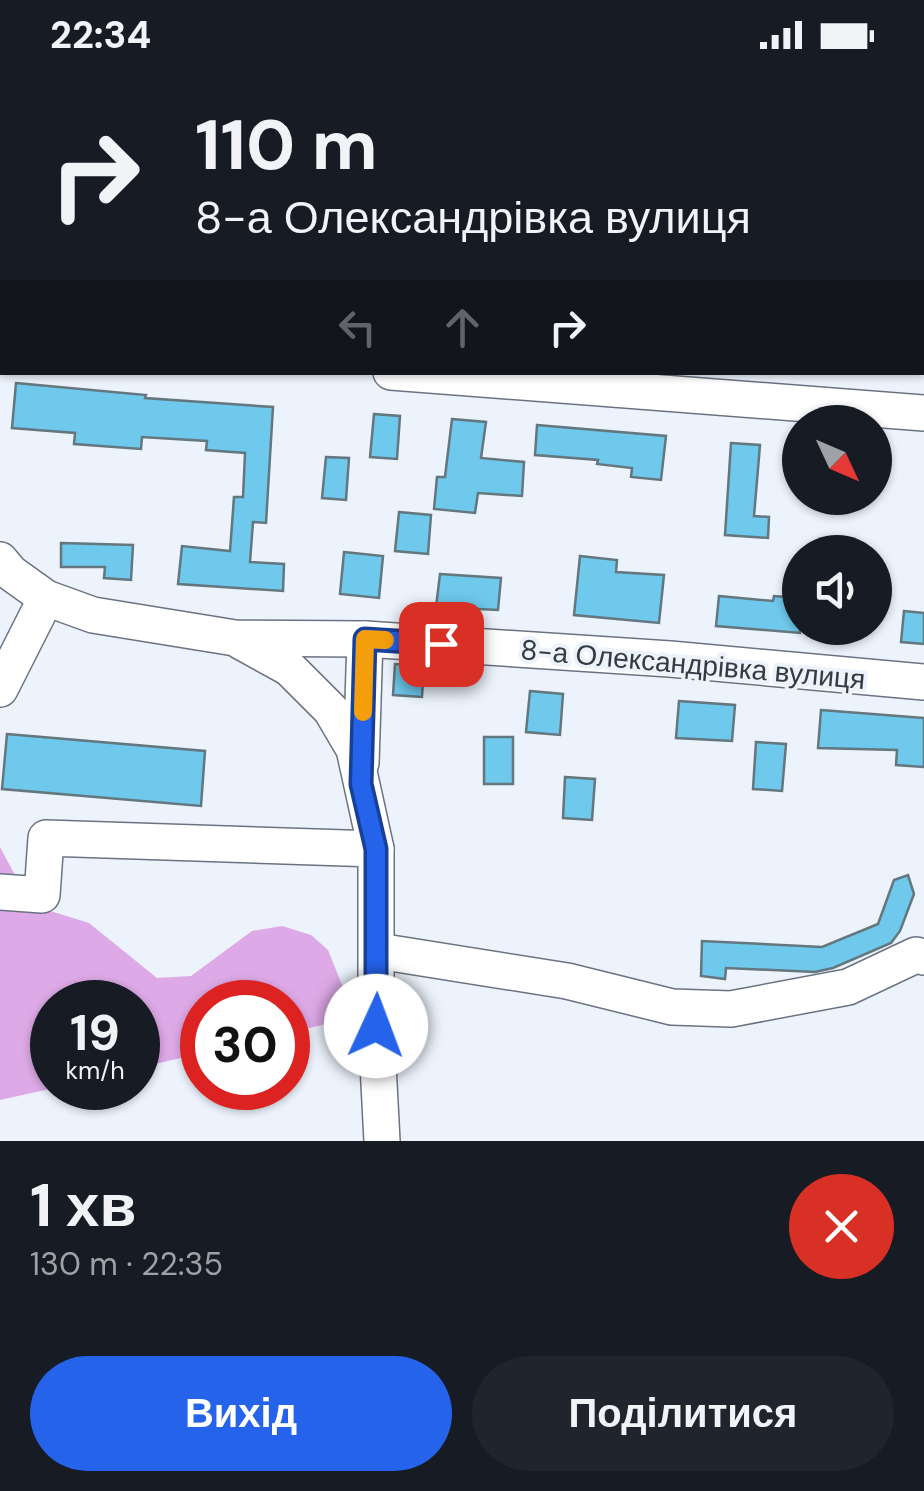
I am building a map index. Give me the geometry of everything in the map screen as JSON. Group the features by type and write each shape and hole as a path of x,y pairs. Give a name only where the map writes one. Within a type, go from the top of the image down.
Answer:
{"street":[{"path":"430,375 924,413"},
{"name":"8-а Олександрівка вулиця","path":"0,560 46,598 93,615 235,638 365,639 670,659 924,682"},
{"path":"0,689 46,598"},
{"path":"235,638 289,668 331,710 354,750 376,849 376,1026 382,1141"},
{"path":"361,784 365,639"},
{"path":"0,892 42,895 46,838 376,849"},
{"path":"378,950 567,981 672,1007 731,1008 848,987 916,955 924,957"}],"shaded area":[{"path":"0,847 31,905 89,923 157,978 191,976 252,931 282,926 311,935 328,950 346,995 348,1019 310,1028 310,980 180,980 180,1058 160,1063 160,980 30,980 30,1093 0,1100"}],"building":[{"path":"16,383 273,407 266,523 253,522 250,562 284,564 283,591 178,584 182,546 230,551 234,497 243,497 245,453 206,450 207,441 142,437 141,449 74,444 75,433 12,428"},
{"path":"374,414 400,416 397,459 370,457"},
{"path":"452,419 486,422 481,458 524,462 522,496 478,493 475,513 434,509 437,477 445,477"},
{"path":"537,425 666,436 661,480 631,477 632,468 597,464 598,460 535,455"},
{"path":"731,443 760,445 754,516 769,517 768,538 725,535"},
{"path":"326,457 349,458 346,500 322,498"},
{"path":"399,512 431,515 428,554 395,551"},
{"path":"61,543 133,545 131,580 104,578 105,567 61,567"},
{"path":"344,552 383,556 379,598 340,594"},
{"path":"580,556 617,560 616,572 664,575 659,623 574,615"},
{"path":"440,574 501,578 498,610 436,607"},
{"path":"719,596 773,601 774,596 782,597 782,632 716,626"},
{"path":"904,611 924,613 924,644 901,642"},
{"path":"395,664 424,666 422,697 393,695"},
{"path":"530,691 563,694 560,735 526,732"},
{"path":"679,701 735,705 732,741 676,738"},
{"path":"821,710 924,718 924,767 896,765 897,750 818,748"},
{"path":"7,734 205,751 201,806 2,789"},
{"path":"484,737 513,737 513,784 484,784"},
{"path":"756,742 786,744 782,791 753,789"},
{"path":"565,777 595,779 592,820 563,818"},
{"path":"908,875 914,894 900,931 891,943 815,972 726,968 725,979 701,976 702,941 822,947 878,924 894,880"}],"slow traffic":[{"path":"363,712 365,639 385,640"}],"route":[{"path":"376,1026 376,849 361,784 365,639 441,644"}]}
